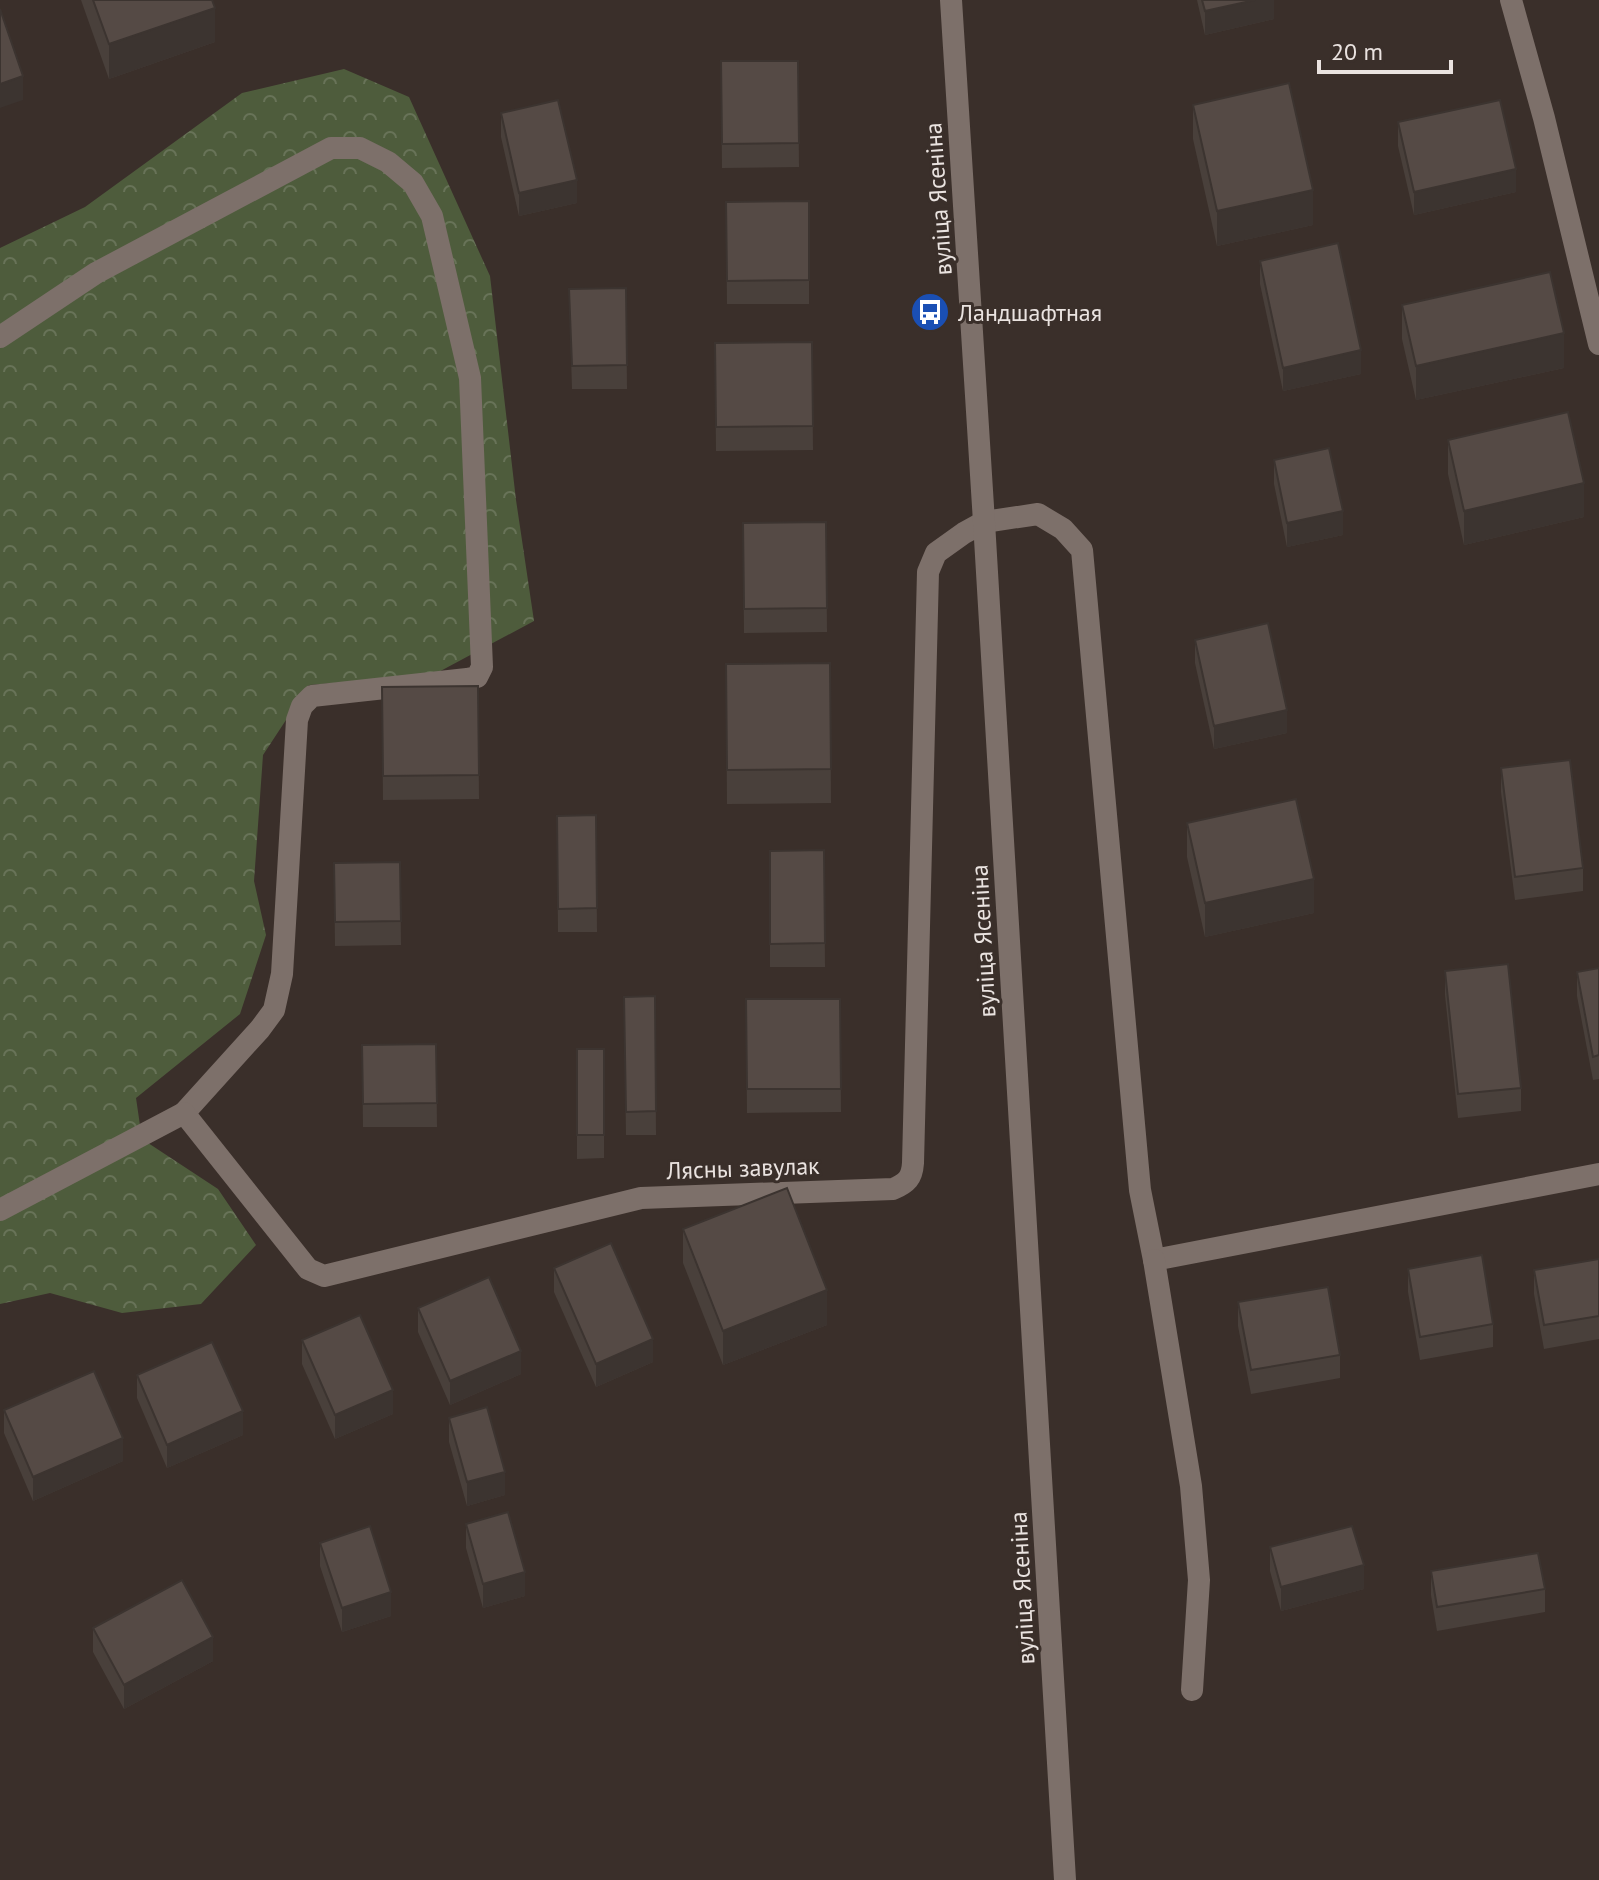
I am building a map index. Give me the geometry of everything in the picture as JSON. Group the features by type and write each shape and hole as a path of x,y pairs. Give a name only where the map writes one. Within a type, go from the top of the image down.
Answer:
{"street":[{"name":"вуліца Ясеніна","path":"951,0 1065,1880"},
{"path":"1511,0 1544,118 1599,344"},
{"path":"0,337 96,273 331,148 360,148 388,162 413,183 432,216 470,378 482,667 477,677 312,696 302,706 297,720 282,974 274,1010 184,1113 0,1210"},
{"path":"984,522 1038,514 1063,529 1082,550 1140,1190 1191,1486 1199,1580 1192,1690"},
{"name":"Лясны завулак","path":"184,1113 308,1269 324,1276 641,1198 893,1189 906,1183 912,1176 913,1163 928,572 936,553 984,522"},
{"path":"1154,1260 1599,1174"}],"green space":[{"path":"344,69 409,97 490,276 516,500 534,621 433,675 309,685 263,755 254,881 266,935 240,1014 136,1098 142,1139 218,1189 256,1245 201,1304 122,1313 50,1293 0,1304 0,248 85,207 242,93"}],"building":[{"path":"93,0 212,0 215,8 109,44"},
{"path":"1202,0 1255,0 1205,11"},
{"path":"0,9 23,76 0,84"},
{"path":"721,61 798,61 799,143 722,144"},
{"path":"1289,83 1313,190 1217,211 1193,105"},
{"path":"558,100 577,180 519,193 501,113"},
{"path":"1500,100 1516,169 1414,192 1398,122"},
{"path":"809,201 809,280 727,281 726,202"},
{"path":"1338,243 1361,350 1283,368 1260,261"},
{"path":"1550,272 1564,333 1416,366 1402,305"},
{"path":"626,288 627,365 572,366 569,289"},
{"path":"812,342 813,426 716,427 715,343"},
{"path":"1568,412 1584,483 1464,511 1448,440"},
{"path":"1329,448 1343,511 1287,523 1274,460"},
{"path":"826,522 827,608 744,609 743,523"},
{"path":"1268,623 1287,710 1214,726 1195,640"},
{"path":"830,663 831,769 727,770 726,664"},
{"path":"478,686 479,775 383,776 382,687"},
{"path":"1570,760 1583,868 1515,877 1501,768"},
{"path":"1296,799 1314,879 1205,903 1187,823"},
{"path":"596,815 597,908 558,909 557,816"},
{"path":"824,850 825,943 770,944 770,851"},
{"path":"400,862 401,921 335,922 334,863"},
{"path":"1508,964 1521,1088 1458,1094 1445,971"},
{"path":"1599,968 1599,1055 1593,1057 1577,972"},
{"path":"655,996 656,1111 626,1112 624,997"},
{"path":"746,999 840,999 841,1089 747,1089"},
{"path":"436,1044 437,1103 363,1104 362,1045"},
{"path":"577,1049 604,1049 604,1135 577,1135"},
{"path":"787,1188 827,1290 723,1331 683,1229"},
{"path":"611,1243 653,1339 596,1364 554,1268"},
{"path":"1482,1255 1493,1324 1420,1337 1408,1269"},
{"path":"1599,1259 1599,1316 1544,1325 1534,1270"},
{"path":"489,1277 521,1351 450,1381 418,1308"},
{"path":"1328,1287 1340,1355 1251,1370 1238,1302"},
{"path":"360,1315 393,1390 335,1415 302,1340"},
{"path":"212,1342 243,1411 167,1445 137,1375"},
{"path":"94,1371 123,1438 33,1477 4,1410"},
{"path":"487,1407 505,1472 467,1482 449,1418"},
{"path":"508,1512 525,1572 483,1584 466,1524"},
{"path":"370,1526 391,1592 342,1608 320,1543"},
{"path":"1352,1526 1364,1565 1281,1587 1270,1547"},
{"path":"1538,1553 1545,1589 1437,1607 1431,1571"},
{"path":"182,1580 213,1637 124,1685 93,1628"}],"place":[{"name":"Ландшафтная","path":"930,312"}]}
